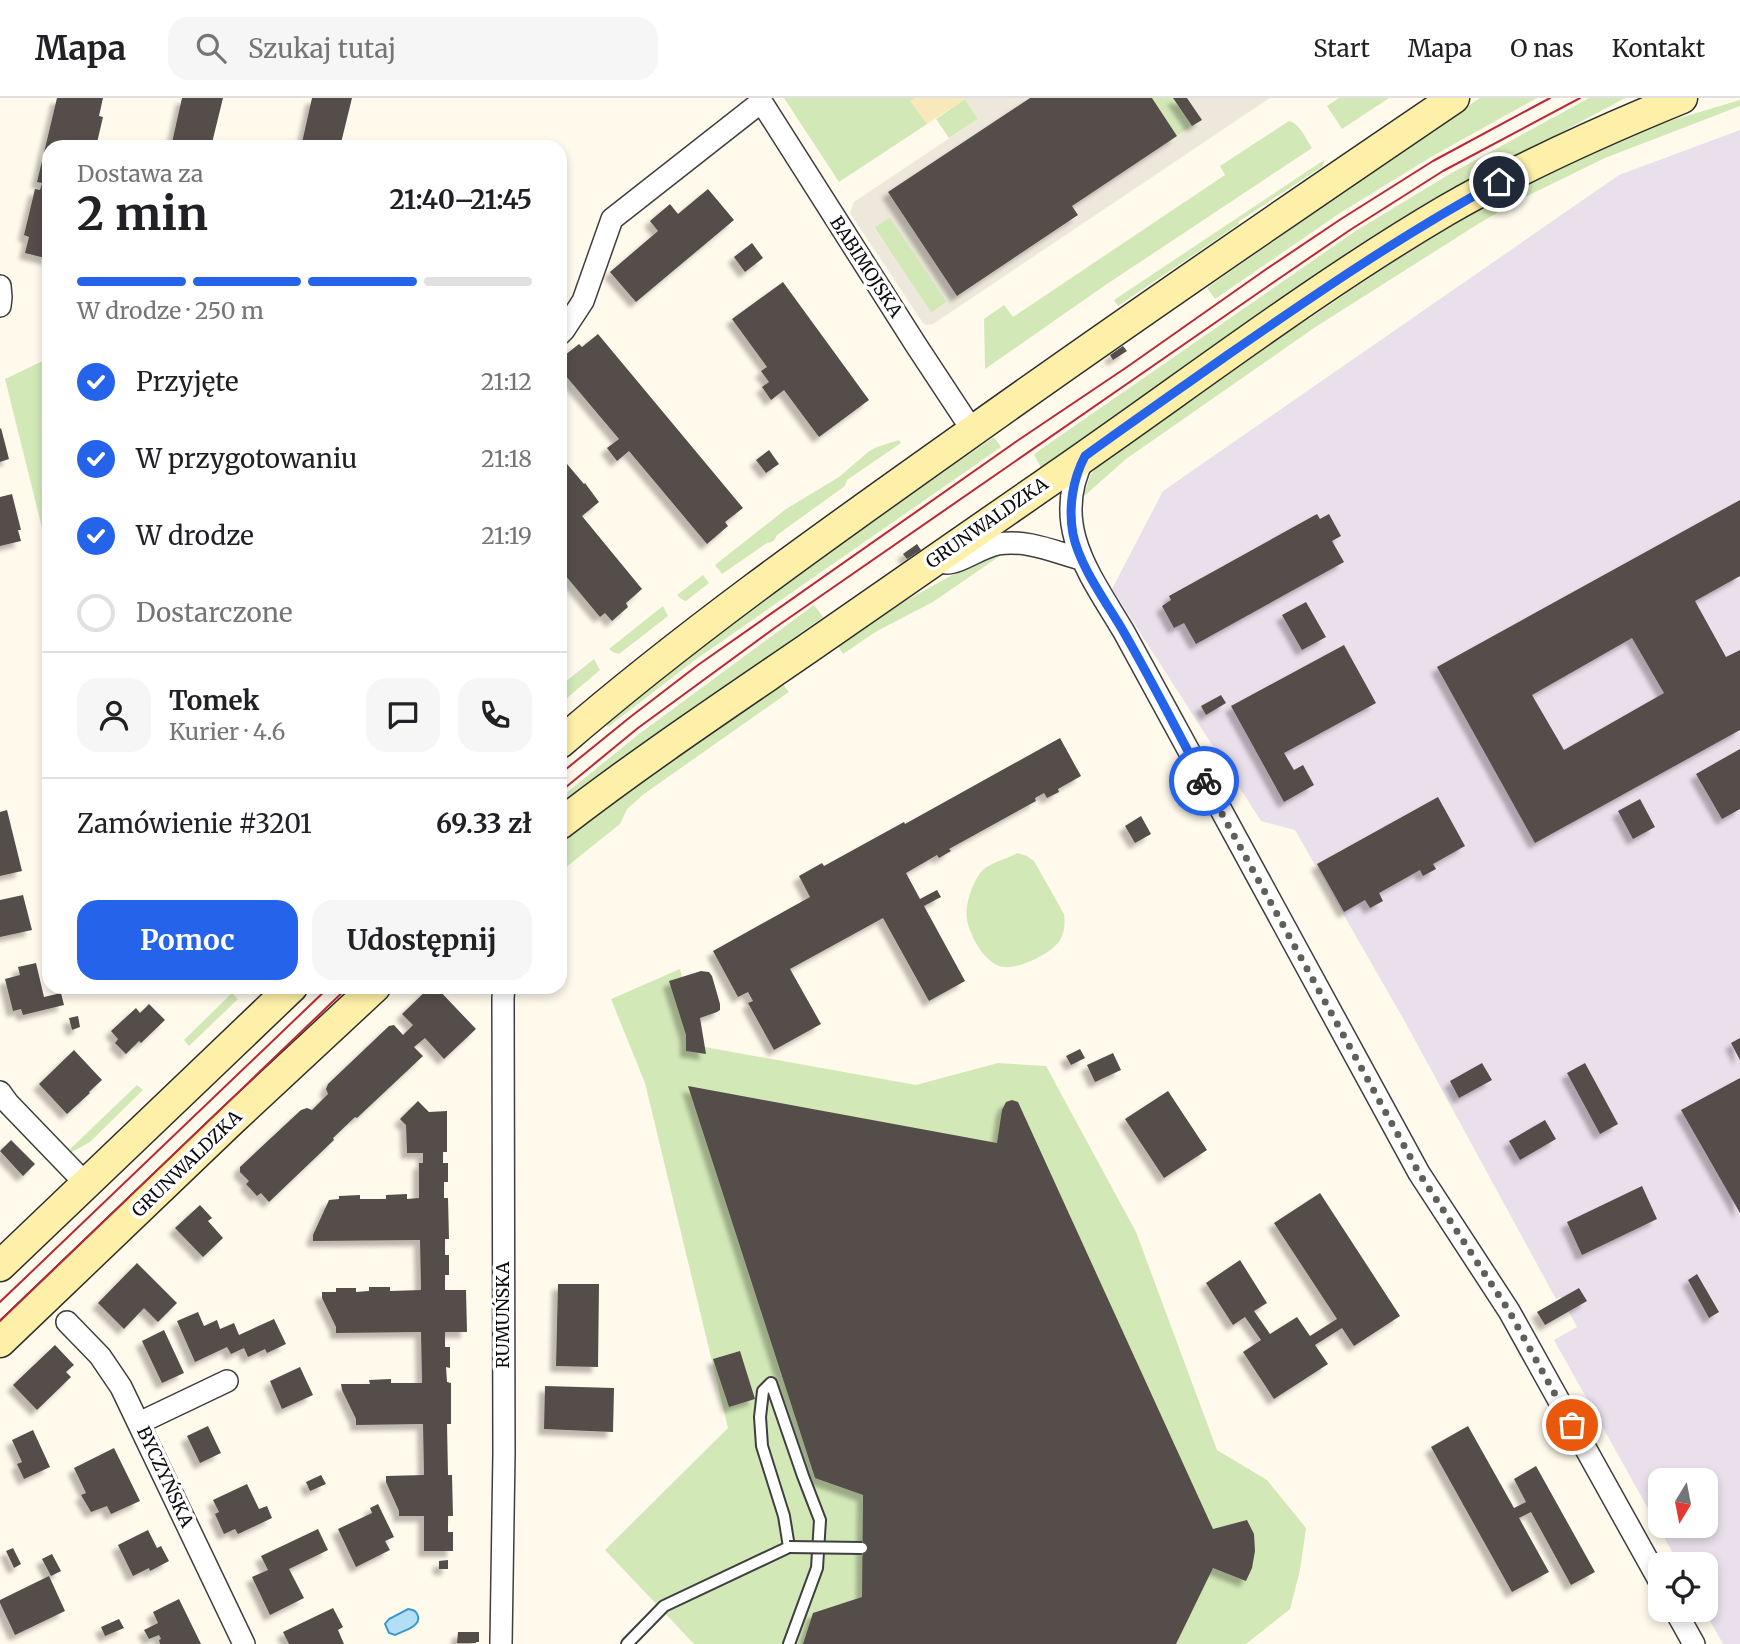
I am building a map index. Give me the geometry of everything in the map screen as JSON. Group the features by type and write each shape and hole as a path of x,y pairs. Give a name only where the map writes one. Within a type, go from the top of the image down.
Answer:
{"street":[{"path":"567,737 746,593 822,537 972,430 1454,98"},
{"name":"GRUNWALDZKA","path":"567,819 653,755 1391,244 1448,209 1555,153 1682,98"},
{"name":"BABIMOJSKA","path":"567,325 583,301 612,219 760,100 972,430"},
{"path":"0,286 0,306"},
{"path":"1085,456 1076,477 1072,499 1073,536 1081,559 1124,632 1419,1173 1509,1311 1648,1561"},
{"path":"930,563 952,563 978,550 999,544 1024,544 1081,559"},
{"path":"0,1266 285,994"},
{"name":"GRUNWALDZKA","path":"0,1342 367,994"},
{"name":"RUMUŃSKA","path":"501,1644 504,1453 503,994"},
{"path":"0,1092 86,1184"},
{"name":"BYCZYŃSKA","path":"66,1322 116,1376 244,1644"},
{"path":"139,1423 227,1381"},
{"path":"1682,1622 1694,1644"}],"lane":[{"path":"789,1547 784,1516 762,1446 760,1417 763,1391 771,1383 820,1520 817,1568 789,1644"},
{"path":"627,1644 664,1606 789,1547 862,1548"}],"shaded area":[{"path":"964,98 1030,98 958,296 1078,216 1072,206 1201,120 1187,98 1270,98 933,324 927,325 923,323 850,213 854,202 978,119","holes":["890,217 947,302 932,313 874,228"]},
{"path":"1740,130 1740,1644 1723,1644 1711,1622 1718,1622 1718,1552 1672,1552 1664,1538 1718,1538 1718,1468 1648,1468 1648,1508 1554,1340 1577,1327 1561,1297 1556,1299 1404,1020 1295,830 1261,821 1112,589 1163,491 1619,175"}],"green space":[{"path":"784,98 915,98 911,101 927,124 839,182"},
{"path":"1152,98 1173,98 1192,126 1177,136"},
{"path":"1339,98 1389,98 1342,129 1327,106"},
{"path":"1480,98 1537,98 1431,157 1340,213 1215,299 1207,288 1393,157"},
{"path":"1589,98 1625,98 1456,189 1293,293 1041,468 1034,454 1354,232 1448,175"},
{"path":"965,99 978,119 949,138 936,119"},
{"path":"1740,100 1740,106 1605,158 1519,200 1478,224 1314,328 1126,459 1083,497 1090,476 1102,459 1307,317 1309,319 1426,241 1506,194 1590,152 1659,124"},
{"path":"1289,121 1300,128 1312,148 1104,286 985,369 984,319 1004,305 1013,317 1225,175 1220,166"},
{"path":"1324,160 1323,166 1118,306 1114,300"},
{"path":"890,217 947,302 931,313 874,227"},
{"path":"42,361 42,528 5,379"},
{"path":"994,437 1001,447 695,660 608,727 606,724 680,664 825,555"},
{"path":"899,440 901,443 847,480 845,486 777,535 772,542 722,574 715,565 786,509 839,477 868,452"},
{"path":"1004,553 933,602 877,631 843,654 836,643 860,626 974,563"},
{"path":"703,575 709,583 686,601 677,595"},
{"path":"814,605 823,617 567,800 567,792 639,734"},
{"path":"663,606 668,616 619,654 609,649"},
{"path":"594,659 600,670 567,698 567,680"},
{"path":"781,682 789,692 644,794 627,809 620,824 567,866 567,835"},
{"path":"1018,853 1034,861 1064,914 1064,927 1060,940 1049,951 1023,964 1006,967 993,963 978,946 968,925 966,913 973,885 980,873 992,864"},
{"path":"680,969 699,1046 916,1085 998,1063 1046,1066 1136,1232 1217,1450 1267,1480 1306,1528 1300,1570 1290,1609 1246,1644 694,1644 605,1550 728,1428 645,1083 611,999"},
{"path":"231,994 238,999 189,1046 184,1040"},
{"path":"137,1085 143,1090 90,1142 72,1152 68,1151"}],"sand":[{"path":"915,98 965,99 927,124 910,101"}],"water":[{"path":"408,1609 418,1616 417,1623 395,1635 389,1633 385,1624"}],"building":[{"path":"57,98 103,98 99,116 103,117 98,140 47,140"},
{"path":"182,98 223,98 213,140 173,140"},
{"path":"312,98 352,98 342,140 303,140"},
{"path":"1030,98 1152,98 1177,136 1072,206 1078,215 957,296 888,192"},
{"path":"1173,98 1187,98 1202,120 1192,126"},
{"path":"42,161 42,183 37,182"},
{"path":"42,183 42,257 25,253 29,237 24,235 35,189 40,190"},
{"path":"708,189 734,220 636,302 610,272 658,231 650,221 670,204 678,214"},
{"path":"752,243 763,258 745,272 734,257"},
{"path":"783,282 869,400 819,437 784,390 771,400 762,387 769,382 761,371 767,367 732,319"},
{"path":"598,334 743,508 725,522 728,526 707,544 629,451 617,461 607,448 619,439 567,377 567,353 579,344 582,347"},
{"path":"1123,346 1127,351 1113,360 1110,355"},
{"path":"0,429 9,459 0,462"},
{"path":"769,450 779,464 766,473 756,460"},
{"path":"567,464 599,502 582,516 642,589 612,621 605,613 600,617 567,577"},
{"path":"12,494 21,541 0,546 0,497"},
{"path":"1740,500 1740,576 1695,601 1726,657 1740,650 1740,730 1535,843 1437,667","holes":["1632,638 1664,693 1564,750 1532,695"]},
{"path":"1317,514 1320,519 1329,514 1341,536 1332,541 1344,562 1196,644 1184,623 1174,628 1162,606 1171,600 1169,596"},
{"path":"917,544 921,550 907,559 903,554"},
{"path":"1306,602 1326,637 1302,650 1282,615"},
{"path":"1344,645 1376,703 1284,753 1294,770 1303,765 1314,785 1284,802 1231,706"},
{"path":"1221,695 1226,703 1206,715 1201,706"},
{"path":"1060,738 1081,776 1058,789 1059,792 1047,798 1044,793 1035,798 1036,801 949,849 951,851 939,858 937,855 906,873 920,899 937,890 941,897 924,906 965,981 929,1001 883,918 790,969 821,1024 774,1050 748,1003 753,1001 748,992 738,997 713,951 810,897 799,876 822,863 824,866 904,822 905,824"},
{"path":"1740,749 1740,809 1722,819 1696,774"},
{"path":"1438,797 1465,846 1433,864 1436,869 1423,876 1420,870 1379,893 1383,901 1370,908 1365,900 1344,912 1317,864"},
{"path":"1640,799 1655,827 1633,839 1618,811"},
{"path":"7,810 22,871 0,876 0,812"},
{"path":"1141,816 1151,834 1135,843 1125,826"},
{"path":"23,895 32,930 0,937 0,900"},
{"path":"36,963 44,997 61,994 64,1005 23,1015 21,1009 13,1011 5,979 20,975 18,967"},
{"path":"701,971 709,972 712,976 720,1004 720,1010 700,1018 706,1054 686,1051 686,1035 669,981"},
{"path":"423,994 443,994 476,1029 444,1059 425,1038 414,1047 423,1056 355,1117 269,1202 261,1193 257,1196 246,1184 249,1181 240,1172 240,1167 301,1110 312,1110 328,1094 328,1084 389,1026 394,1025 403,1035 413,1025 402,1014"},
{"path":"149,1004 165,1020 126,1054 115,1043 118,1039 111,1031 136,1008 140,1013"},
{"path":"78,1016 80,1027 72,1030 69,1018"},
{"path":"1740,1038 1740,1060 1731,1043"},
{"path":"1080,1049 1085,1058 1071,1065 1066,1056"},
{"path":"74,1050 102,1080 67,1114 39,1084"},
{"path":"1113,1053 1121,1070 1095,1082 1087,1065"},
{"path":"1482,1063 1492,1080 1459,1098 1450,1081"},
{"path":"1585,1063 1618,1124 1600,1134 1567,1073"},
{"path":"1740,1078 1740,1213 1681,1110"},
{"path":"688,1086 997,1143 1002,1110 1006,1102 1018,1102 1213,1529 1247,1520 1254,1534 1255,1551 1246,1581 1213,1568 1176,1644 803,1644 813,1613 862,1597 863,1495 815,1478"},
{"path":"1168,1091 1207,1150 1164,1178 1125,1119"},
{"path":"418,1101 429,1112 447,1111 447,1152 443,1152 443,1163 448,1163 448,1182 444,1182 444,1198 448,1198 449,1239 445,1239 445,1255 449,1255 449,1275 445,1275 445,1290 466,1290 467,1332 445,1332 445,1347 450,1347 450,1368 446,1367 447,1382 451,1383 451,1424 447,1424 448,1475 452,1475 453,1516 448,1516 448,1532 453,1532 453,1551 424,1551 424,1516 399,1516 386,1482 386,1476 424,1475 423,1424 356,1425 341,1384 370,1384 369,1380 391,1379 391,1383 422,1383 421,1332 336,1333 336,1327 322,1298 322,1292 336,1292 336,1288 356,1288 356,1292 369,1291 369,1287 390,1287 390,1291 421,1290 420,1240 313,1241 313,1235 329,1200 339,1199 339,1196 360,1195 360,1199 386,1199 386,1195 407,1194 407,1199 419,1198 419,1163 423,1163 423,1153 407,1153 406,1125 400,1119"},
{"path":"1545,1120 1556,1139 1520,1160 1509,1141"},
{"path":"11,1140 35,1164 23,1176 0,1151"},
{"path":"1642,1186 1657,1219 1582,1255 1567,1222"},
{"path":"1320,1193 1400,1316 1354,1346 1342,1328 1315,1345 1328,1364 1274,1399 1243,1352 1261,1340 1245,1317 1233,1325 1206,1283 1240,1260 1267,1303 1254,1311 1270,1334 1297,1317 1310,1336 1337,1319 1274,1223"},
{"path":"200,1205 212,1218 208,1221 223,1238 203,1257 175,1228"},
{"path":"137,1263 177,1303 158,1322 144,1308 124,1329 98,1303"},
{"path":"1697,1274 1719,1312 1709,1318 1688,1280"},
{"path":"558,1284 599,1284 598,1367 556,1366"},
{"path":"1579,1288 1587,1301 1545,1325 1537,1312"},
{"path":"198,1312 204,1326 217,1320 220,1329 234,1323 239,1335 274,1319 286,1344 267,1353 265,1349 248,1357 244,1348 231,1354 227,1347 195,1362 177,1321"},
{"path":"164,1330 184,1373 162,1383 142,1341"},
{"path":"55,1345 74,1365 66,1372 71,1377 37,1410 13,1385"},
{"path":"740,1351 755,1399 729,1407 713,1359"},
{"path":"300,1367 313,1395 282,1409 270,1381"},
{"path":"545,1386 614,1388 613,1432 544,1429"},
{"path":"208,1426 221,1453 200,1463 187,1436"},
{"path":"1468,1426 1514,1508 1526,1502 1514,1479 1536,1466 1595,1572 1571,1585 1531,1512 1519,1518 1549,1572 1512,1592 1431,1447"},
{"path":"33,1430 50,1467 24,1479 17,1464 22,1462 12,1440"},
{"path":"114,1448 140,1501 111,1514 107,1506 91,1512 81,1495 86,1493 74,1468"},
{"path":"321,1475 326,1484 310,1491 306,1482"},
{"path":"247,1484 259,1509 267,1506 272,1518 238,1534 235,1529 224,1534 215,1514 219,1512 213,1500"},
{"path":"378,1504 394,1537 385,1541 390,1550 356,1567 338,1529 372,1513 370,1508"},
{"path":"318,1529 328,1550 289,1569 304,1598 270,1615 252,1577 268,1570 261,1556"},
{"path":"148,1530 157,1548 161,1546 169,1561 133,1576 118,1545"},
{"path":"13,1548 21,1564 14,1568 6,1551"},
{"path":"52,1554 61,1571 51,1576 42,1559"},
{"path":"448,1560 448,1569 439,1569 439,1561"},
{"path":"49,1576 65,1611 15,1635 0,1600"},
{"path":"179,1599 201,1644 160,1644 159,1635 149,1639 144,1630 158,1623 153,1612"},
{"path":"333,1608 343,1627 338,1630 344,1644 289,1644 283,1632"},
{"path":"119,1619 124,1628 105,1636 101,1627"},
{"path":"458,1632 479,1632 479,1642 457,1643"}],"tram line":[{"path":"567,768 698,665 1265,270 1433,161 1550,98"},
{"path":"567,786 638,728 776,627 1350,230 1443,171 1580,98"},
{"path":"0,1302 322,994"},
{"path":"0,1321 341,994"}],"way so far":[{"path":"1204,781 1419,1173 1509,1311 1572,1425"}],"route":[{"path":"1204,781 1124,632 1081,559 1072,525 1073,488 1079,467 1085,456 1291,311 1391,244 1499,182"}]}
